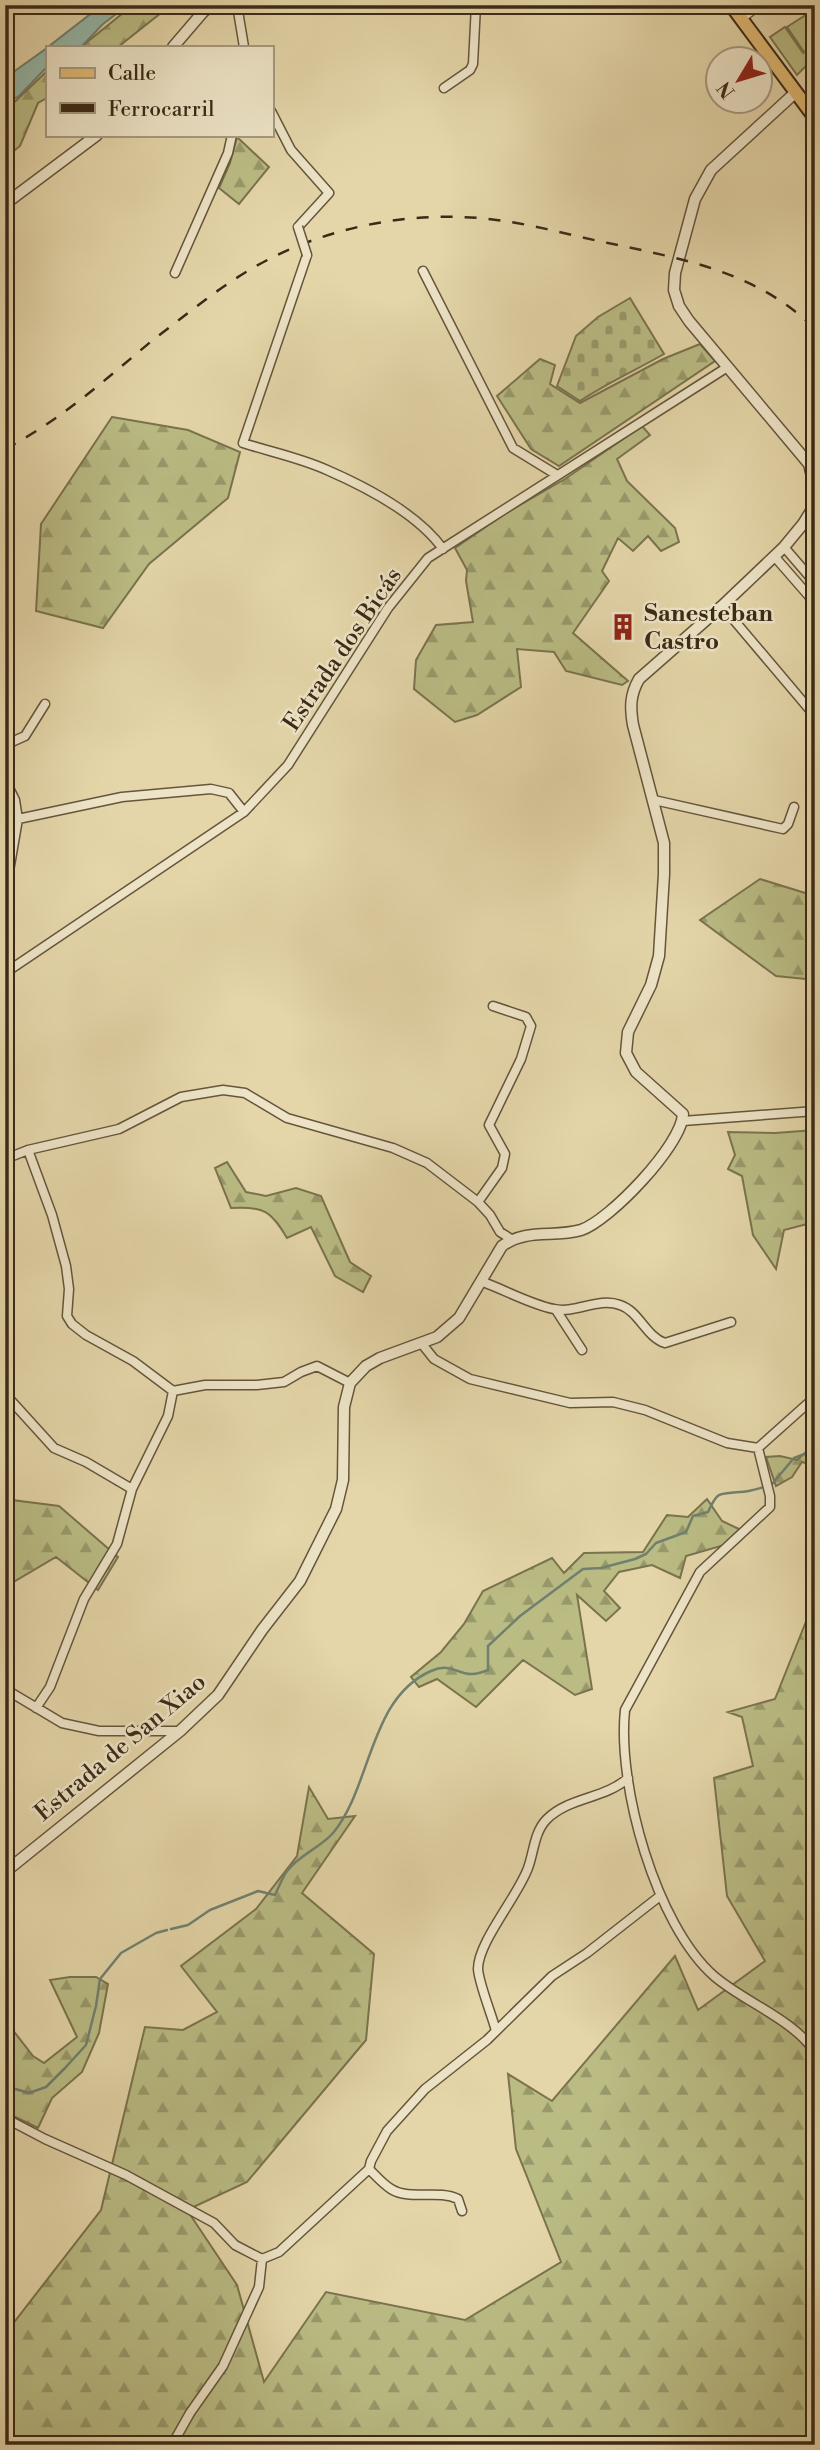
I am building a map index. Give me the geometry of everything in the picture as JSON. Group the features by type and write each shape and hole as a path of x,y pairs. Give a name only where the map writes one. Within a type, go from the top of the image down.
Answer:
{"main road":[{"path":"731,5 815,118"}],"street":[{"path":"174,46 211,5"},
{"path":"237,5 244,46"},
{"path":"444,88 470,70 473,64 475,5"},
{"path":"741,19 760,5"},
{"path":"796,92 711,170 695,199 675,273 674,290 679,306 689,321 809,464 815,489"},
{"path":"273,115 290,150 329,193 298,227 307,255 243,443 326,469 402,510 432,534 443,549"},
{"path":"5,204 96,136"},
{"path":"175,273 228,153 232,136"},
{"path":"423,271 513,447 557,474"},
{"name":"Estrada dos Bicás","path":"5,973 244,812 288,765 388,608 428,558 726,368"},
{"path":"28,1150 52,1214 66,1266 69,1289 67,1316 72,1324 86,1335 133,1361 173,1391 205,1385 285,1382 317,1366 350,1383 366,1366 380,1357 437,1338 459,1318 483,1282 502,1246 511,1239 522,1235 579,1230 597,1222 610,1212 666,1153 683,1121 683,1114 636,1072 626,1053 628,1032 651,985 659,956 664,843 633,725 630,706 632,692 639,679 784,547 811,512 815,498"},
{"path":"784,547 815,583"},
{"path":"774,556 815,603"},
{"path":"722,606 815,716"},
{"path":"5,745 25,736 45,704"},
{"path":"5,780 15,800 18,819 5,894"},
{"path":"18,819 122,797 211,789 229,793 244,812"},
{"path":"654,800 783,829 788,824 794,807"},
{"path":"478,1202 502,1168 505,1154 489,1125 521,1059 531,1026 526,1017 493,1006"},
{"path":"5,1159 28,1150 119,1129 181,1097 203,1092 234,1091 245,1093 287,1118 393,1148 427,1163 478,1202 500,1232 511,1239"},
{"path":"683,1121 815,1111"},
{"path":"483,1282 556,1310 604,1302 621,1305 636,1315 657,1340 665,1343 731,1322"},
{"path":"556,1310 582,1349"},
{"path":"422,1344 434,1359 471,1379 570,1403 613,1402 645,1410 727,1443 758,1448"},
{"name":"Estrada de San Xiao","path":"6,1870 180,1731 218,1695 262,1630 300,1581 336,1509 343,1480 344,1407 350,1383"},
{"path":"36,1708 50,1687 84,1599 117,1544 132,1489 168,1416 173,1391"},
{"path":"5,1394 54,1448 86,1462 132,1489"},
{"path":"758,1448 815,1397"},
{"path":"758,1448 770,1496 769,1507 700,1572 625,1710 623,1726 628,1778 638,1826 660,1896 693,1956 715,1977 797,2032 815,2052"},
{"path":"5,1689 62,1723 99,1731 180,1731"},
{"path":"496,2031 478,1969 482,1952 528,1870 537,1835 546,1819 560,1809 618,1787 628,1778"},
{"path":"5,2118 137,2181 214,2223 235,2245 262,2259 279,2252 369,2169 387,2130 425,2089 496,2031 552,1976 587,1953 660,1896"},
{"path":"369,2169 393,2190 419,2195 451,2195 458,2199 462,2211"},
{"path":"172,2445 190,2413 223,2366 259,2287 262,2259"}],"green space":[{"path":"133,5 171,5 119,46 82,46"},
{"path":"815,9 815,45 804,52 787,27"},
{"path":"785,27 803,53 815,46 815,49 806,54 811,61 797,75 770,37"},
{"path":"46,72 46,99 38,103 20,146 5,158 5,111"},
{"path":"237,137 269,167 239,204 219,188"},
{"path":"630,298 664,354 580,401 557,386 576,336 598,317"},
{"path":"700,344 715,361 559,466 531,449 497,396 540,359 555,365 550,384 580,403 663,359"},
{"path":"112,417 188,430 240,452 228,498 149,564 103,628 36,611 41,524"},
{"path":"642,426 650,435 617,459 627,481 675,528 679,542 661,551 648,536 633,551 618,538 602,571 609,581 573,633 628,681 622,685 566,671 554,652 517,649 521,687 477,715 455,722 414,689 416,660 436,625 473,622 466,581 467,570 455,548 506,513 565,479"},
{"path":"760,879 815,896 815,980 776,976 700,920"},
{"path":"815,1130 815,1222 784,1230 776,1269 753,1235 742,1176 728,1169 735,1155 728,1132"},
{"path":"227,1162 246,1192 266,1196 296,1188 321,1196 350,1262 371,1276 363,1292 335,1276 311,1227 287,1238 265,1212 251,1208 231,1208 215,1168"},
{"path":"815,1444 815,1466 802,1462 792,1477 776,1486 766,1457 780,1456 797,1460"},
{"path":"5,1492 12,1500 59,1506 118,1557 98,1590 56,1557 5,1587"},
{"path":"707,1499 722,1521 739,1529 728,1544 686,1556 680,1578 652,1565 619,1572 604,1591 620,1608 606,1621 577,1595 592,1689 575,1695 523,1660 476,1707 437,1679 419,1687 411,1677 441,1652 464,1624 483,1591 552,1558 564,1573 584,1553 643,1552 667,1515 688,1517"},
{"path":"815,1599 815,2445 5,2445 5,2334 101,2210 145,2027 183,2030 217,2012 181,1966 256,1909 297,1856 309,1787 328,1819 355,1816 302,1893 374,1954 366,2040 247,2182 187,2210 237,2285 264,2382 326,2292 465,2320 561,2262 516,2149 508,2074 552,2101 675,1956 698,2010 765,1961 727,1896 714,1778 753,1766 742,1717 728,1712 775,1699"},
{"path":"96,1977 108,1984 99,2033 82,2072 52,2098 38,2128 5,2112 5,2020 33,2056 44,2063 77,2037 50,1980"}],"shaded area":[{"path":"102,5 128,5 103,24 82,46 49,46"},
{"path":"46,49 46,68 18,97 5,102 5,78"}],"waterway":[{"path":"772,1484 794,1458 815,1450"},
{"path":"171,1929 188,1925 210,1910 258,1891 275,1895 287,1871 297,1860 328,1838 346,1814 383,1722 395,1701 411,1684 438,1669 449,1668 472,1674 488,1670 488,1646 520,1616 583,1569 601,1568 635,1559 646,1554 656,1543 686,1532 693,1516 708,1512 720,1494 746,1492 764,1487"},
{"path":"5,2086 29,2093 46,2087 86,2045 100,1979 121,1953 156,1933 167,1930"}],"railway":[{"path":"5,449 64,412 204,301 265,261 330,235 399,220 469,217 504,221 691,262 744,281 769,294 815,329"}],"place":[{"name":"Sanesteban Castro","path":"623,627"}]}
